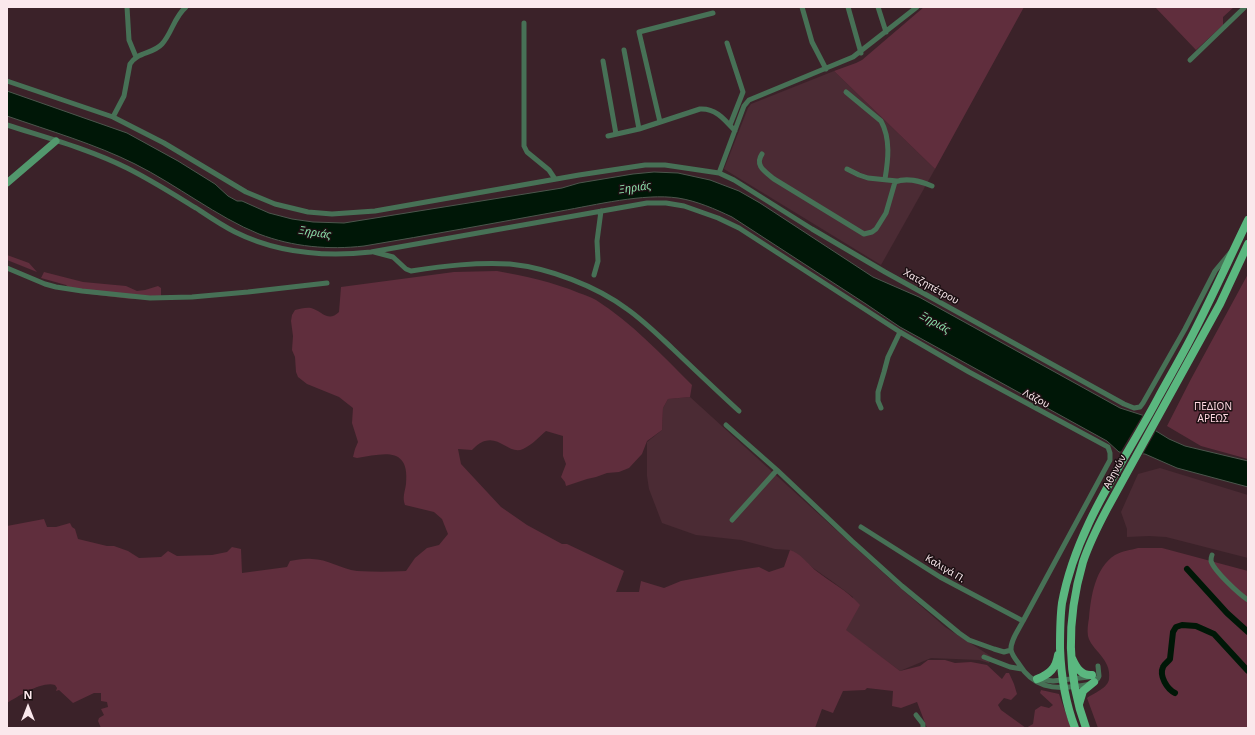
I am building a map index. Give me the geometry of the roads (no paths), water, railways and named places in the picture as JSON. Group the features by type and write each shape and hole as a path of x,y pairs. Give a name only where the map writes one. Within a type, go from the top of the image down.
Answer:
{"main road":[{"name":"Αθηνών","path":"1153,417 1248,220"},
{"name":"Αθηνών","path":"1075,728 1063,684 1060,646 1062,603 1074,557 1086,528 1220,304 1248,244"},
{"name":"Αθηνών","path":"1086,728 1079,707 1074,683 1070,650 1075,596 1083,562 1092,538 1129,458"},
{"path":"1034,679 1044,677 1052,671 1060,646"},
{"path":"1070,650 1073,660 1080,671 1093,679 1083,691 1079,707"}],"street":[{"path":"127,7 129,40 136,57"},
{"path":"113,117 124,96 130,64 136,57 161,45 167,38 177,18 186,7"},
{"path":"802,7 812,42 826,70"},
{"path":"848,7 861,52"},
{"path":"878,7 886,32"},
{"path":"719,173 744,106 749,100 826,70 853,57 917,7"},
{"path":"1190,60 1245,7"},
{"path":"660,122 639,32 713,13"},
{"path":"524,23 524,146 527,152 549,170 555,179"},
{"path":"727,43 743,92 730,125"},
{"path":"624,50 639,129"},
{"path":"603,61 616,134"},
{"name":"Χατζηπέτρου","path":"7,82 113,117 164,143 246,192 275,204 301,211 332,214 375,211 555,179 654,165 671,165 719,173 734,180 878,268 1124,404 1138,408"},
{"path":"846,92 881,121 885,128 887,136 887,162 885,179"},
{"path":"608,136 639,129 700,109 707,109 715,112 735,131"},
{"path":"7,125 84,151 126,168 176,196 226,227 257,241 312,253 350,254 371,252 647,203 666,203 684,206 718,218 749,234 791,263 900,332 888,357 878,392 878,401 881,408"},
{"path":"7,183 56,141"},
{"path":"762,154 759,160 759,165 774,179 864,234 872,232 876,229 883,218 891,198 894,184 897,181"},
{"path":"847,169 863,176 897,181 918,180 932,186"},
{"path":"594,275 598,261 597,241 601,210"},
{"name":"Αθηνών","path":"1138,408 1147,396 1215,271 1235,248"},
{"path":"371,252 393,257 406,269 411,271 466,263 511,264 563,276 590,288 627,309 648,326 739,412"},
{"path":"7,268 56,287 150,298 192,297 327,283"},
{"name":"Λάζου","path":"900,332 948,360 1108,447 1110,450 1110,457"},
{"path":"726,425 777,470 902,586 959,633 970,640 1004,652 1012,650 1022,670"},
{"name":"Αθηνών","path":"1012,650 1013,641 1023,621 1110,457"},
{"path":"732,520 777,470"},
{"name":"Καλιγά Π.","path":"861,527 940,577 1023,621"},
{"path":"1212,555 1211,560 1214,567 1226,581 1248,600"},
{"path":"984,657 1022,670 1045,686 1074,683 1086,678 1093,679"},
{"path":"1034,679 1053,681 1063,684 1074,683"},
{"path":"916,714 923,724 923,728"}],"water":[{"name":"Ξηριάς","path":"7,91 127,133 178,161 215,184 228,196 237,201 242,201 269,213 292,219 313,222 344,223 562,188 579,183 633,174 654,172 678,173 710,180 739,191 760,203 873,277 919,297 1120,408 1145,416 1156,431 1169,439 1185,446 1248,461 1248,487 1177,468 1145,454 1119,452 1107,441 900,327 732,217 699,203 678,198 635,198 364,246 338,248 298,245 259,234 243,227 212,210 151,172 120,157 72,138 7,116"}],"waterway":[{"path":"1187,569 1227,613 1248,632"},
{"path":"1175,693 1169,689 1164,682 1162,671 1170,659 1173,632 1176,627 1182,625 1196,626 1214,634 1248,671"}],"park label":[{"name":"ΠΕΔΙΟΝ ΑΡΕΩΣ","path":"1213,412"}]}
